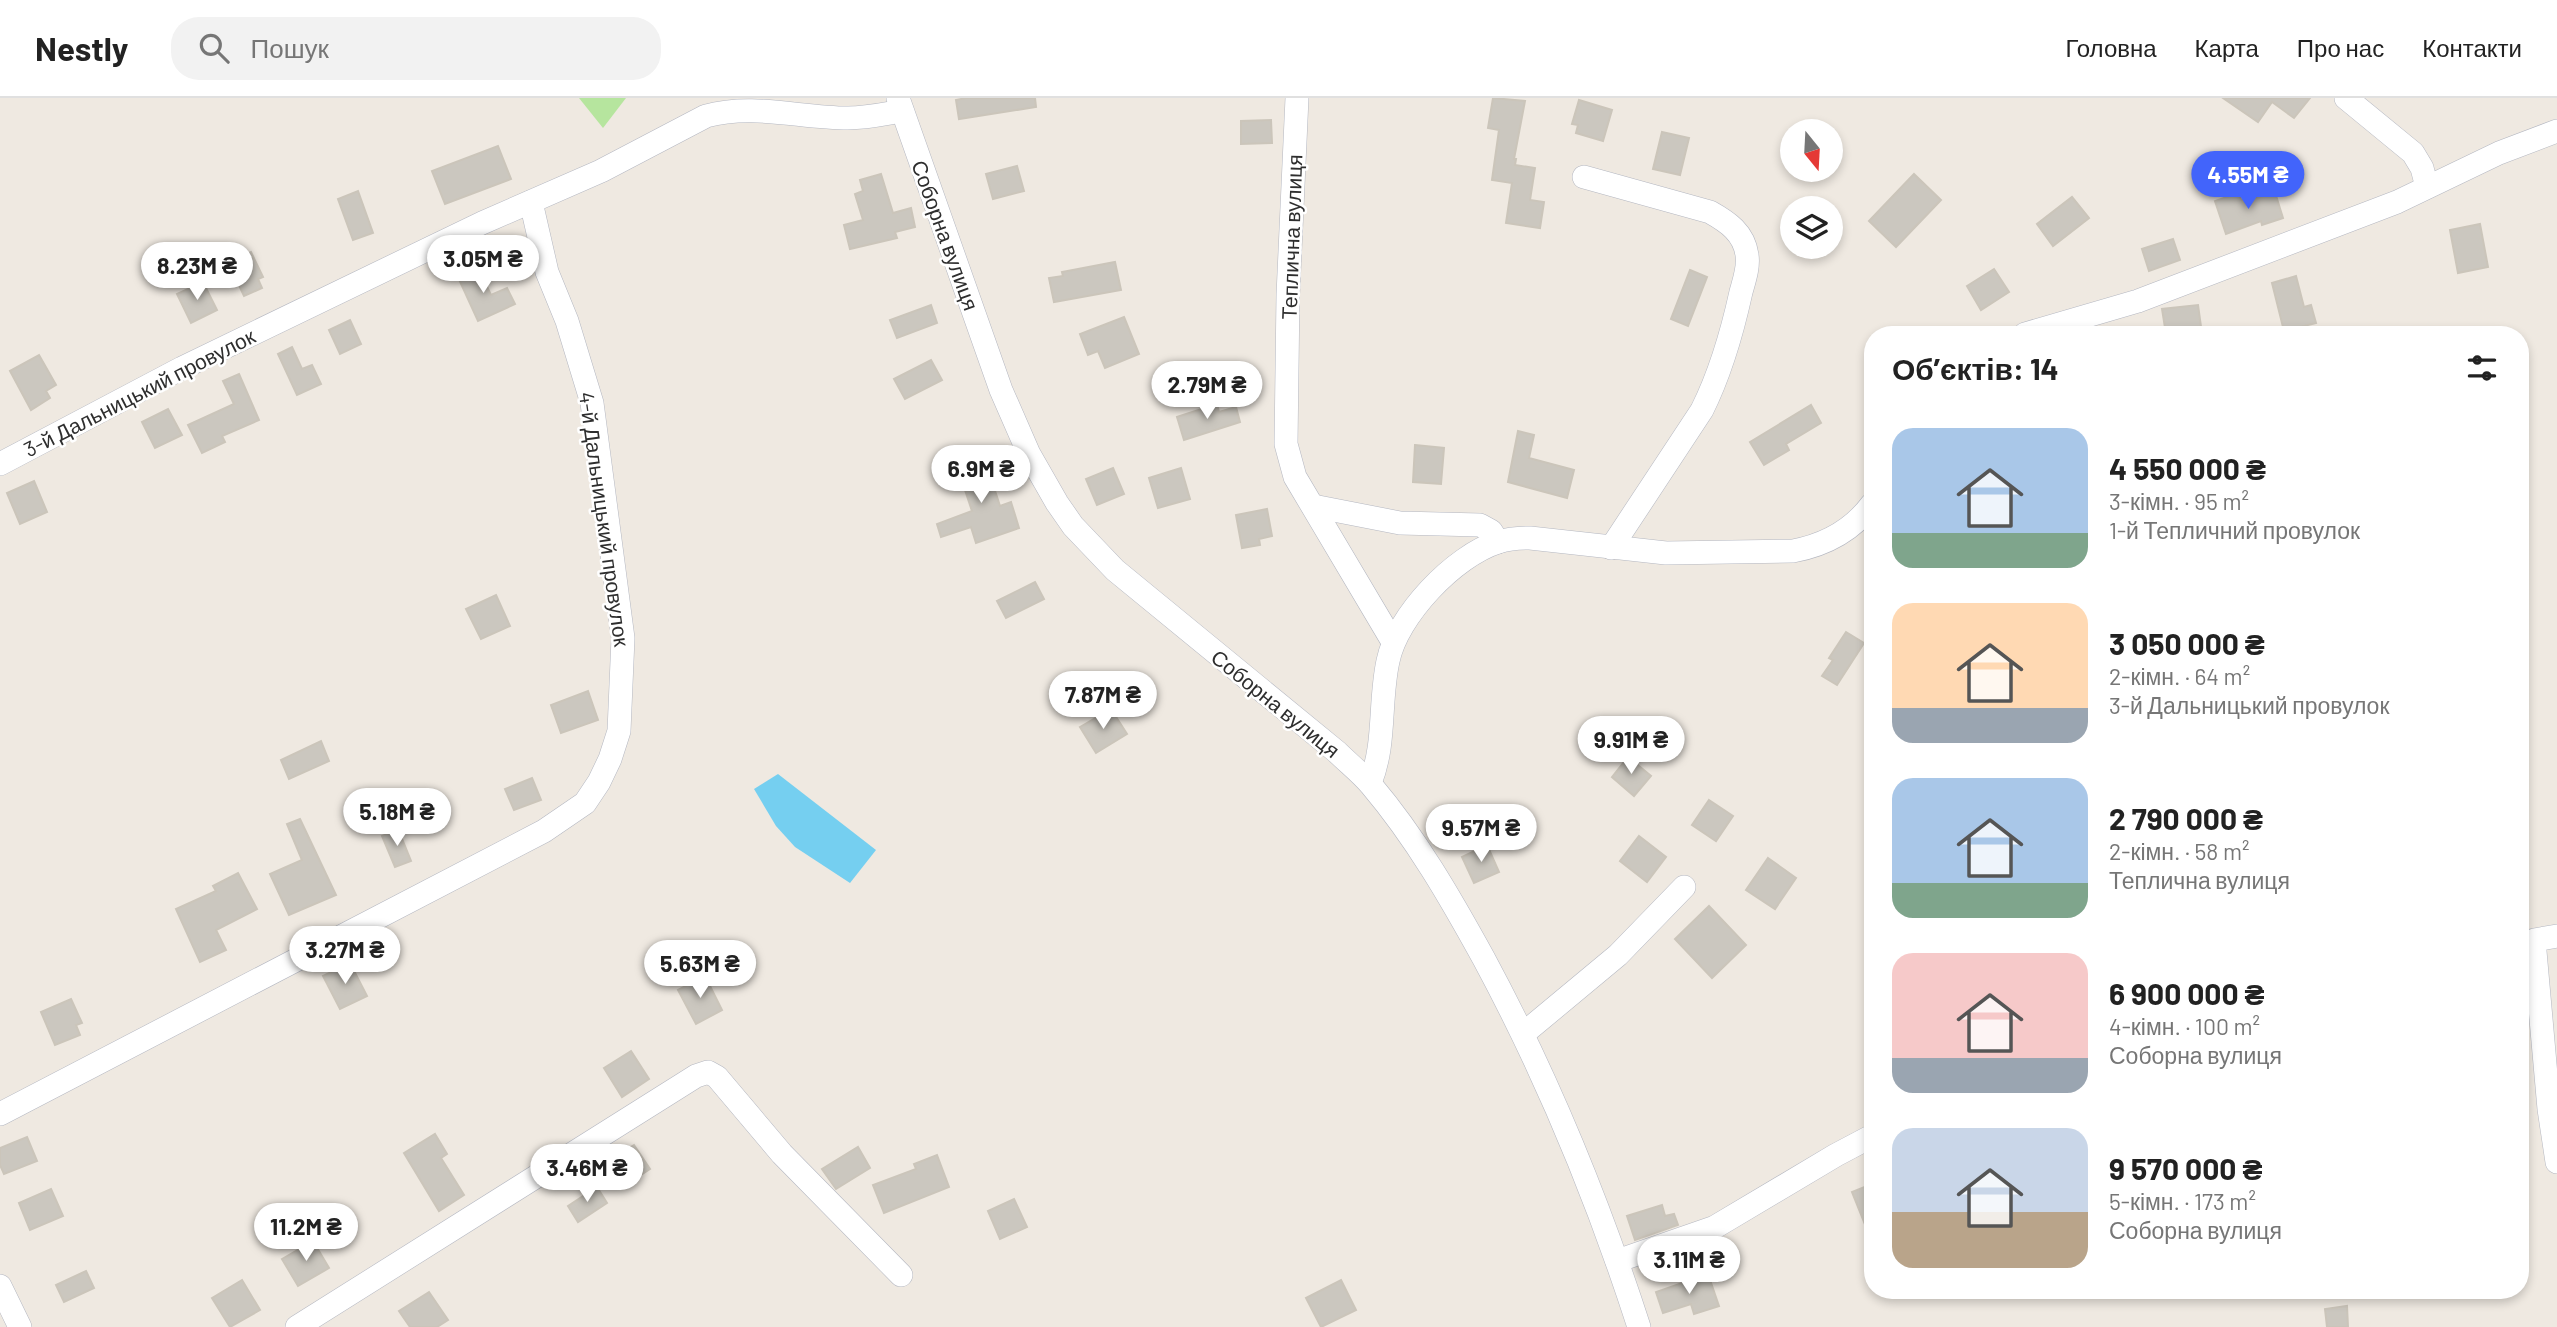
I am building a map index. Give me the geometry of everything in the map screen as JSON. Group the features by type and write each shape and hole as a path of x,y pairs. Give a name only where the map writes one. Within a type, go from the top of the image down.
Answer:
{"street":[{"name":"Теплична вулиця","path":"1297,98 1288,295 1286,444 1295,477 1393,642"},
{"path":"2346,98 2413,153 2422,168 2427,187"},
{"name":"3-й Дальницький провулок","path":"0,464 182,368 601,171 706,116 746,109 869,118 900,104"},
{"name":"Соборна вулиця","path":"900,104 1001,390 1029,454 1057,503 1073,526 1115,570 1337,752 1370,783 1396,816 1445,890 1523,1034 1588,1185 1618,1261 1639,1327"},
{"path":"2052,326 2138,301 2397,202 2499,153 2557,131"},
{"path":"1584,177 1710,212 1728,222 1737,232 1747,256 1730,341 1712,391 1611,548"},
{"name":"4-й Дальницький провулок","path":"0,1114 544,831 585,803 599,782 619,731 623,638 592,403 568,321 547,272 531,202"},
{"path":"1313,506 1400,523 1480,525 1491,531 1497,542"},
{"path":"1370,783 1381,750 1384,687 1393,642 1430,590 1463,562 1497,542 1530,538 1611,548 1708,554 1793,551 1831,540 1850,528 1864,513"},
{"path":"1523,1034 1618,955 1684,887"},
{"path":"2557,936 2534,940 2549,1110 2557,1162"},
{"path":"302,1326 684,1083 708,1072 717,1077 782,1154 901,1275"},
{"path":"1618,1261 1715,1227 1864,1140"},
{"path":"0,1286 20,1327"}],"green space":[{"path":"579,98 626,98 603,128"}],"water":[{"path":"778,774 876,850 850,883 795,847 776,826 754,789"}],"building":[{"path":"1035,98 1036,107 959,119 956,100"},
{"path":"1493,98 1525,101 1514,159 1515,165 1535,168 1530,200 1544,202 1540,228 1506,223 1512,183 1492,180 1499,130 1488,128"},
{"path":"2223,98 2310,98 2294,118 2272,102 2258,122"},
{"path":"1579,100 1612,110 1603,141 1576,133 1578,125 1572,124"},
{"path":"1271,120 1272,143 1241,144 1241,121"},
{"path":"1662,132 1689,138 1680,175 1653,169"},
{"path":"498,146 511,179 445,204 432,171"},
{"path":"1017,166 1024,191 993,199 986,174"},
{"path":"881,174 893,213 911,208 915,227 895,232 897,238 850,249 844,225 863,220 855,194 863,191 860,180"},
{"path":"1914,174 1941,200 1896,247 1869,221"},
{"path":"2274,189 2283,218 2262,225 2261,221 2226,234 2215,201 2238,193 2241,200"},
{"path":"358,191 373,233 353,240 338,199"},
{"path":"2072,197 2089,218 2053,246 2037,224"},
{"path":"2480,224 2488,267 2458,273 2450,230"},
{"path":"2173,239 2180,260 2149,271 2142,249"},
{"path":"251,252 263,277 258,279 262,288 244,296 228,262"},
{"path":"1115,262 1121,290 1054,302 1049,278 1063,276 1062,272"},
{"path":"477,266 491,295 507,288 515,304 478,321 457,275"},
{"path":"1994,269 2009,292 1981,310 1967,286"},
{"path":"1690,270 1707,277 1688,326 1671,319"},
{"path":"2296,276 2304,307 2311,305 2316,323 2283,326 2272,283"},
{"path":"203,282 217,310 191,323 177,294"},
{"path":"931,305 937,323 897,338 890,320"},
{"path":"2198,305 2201,326 2165,326 2162,309"},
{"path":"1124,317 1139,354 1105,368 1098,351 1088,355 1080,334"},
{"path":"350,320 361,344 340,354 329,330"},
{"path":"292,347 302,369 312,365 321,384 297,395 278,354"},
{"path":"39,355 56,385 46,391 50,398 31,410 10,371"},
{"path":"931,360 942,380 905,399 894,379"},
{"path":"239,374 259,420 222,436 225,442 202,453 188,425 234,404 223,381"},
{"path":"1217,404 1219,412 1236,407 1240,422 1184,440 1177,417"},
{"path":"1811,405 1821,423 1786,444 1789,450 1764,465 1750,442"},
{"path":"168,409 182,435 155,448 142,422"},
{"path":"1518,431 1534,435 1529,458 1574,470 1567,498 1508,482"},
{"path":"1415,445 1444,448 1441,484 1413,482"},
{"path":"983,454 1000,506 1011,502 1019,528 976,543 971,527 941,537 937,524 972,511 956,463"},
{"path":"1113,468 1124,494 1097,505 1086,479"},
{"path":"1181,468 1190,499 1158,508 1149,478"},
{"path":"34,481 47,512 20,524 7,493"},
{"path":"1267,509 1272,536 1259,539 1260,545 1242,548 1236,515"},
{"path":"1035,582 1044,599 1006,618 997,601"},
{"path":"496,595 510,626 481,639 466,609"},
{"path":"1846,632 1864,643 1837,685 1822,676 1833,660 1829,658"},
{"path":"588,691 598,720 561,733 551,705"},
{"path":"1111,709 1127,734 1096,753 1080,727"},
{"path":"321,741 329,761 289,779 281,760"},
{"path":"1628,757 1651,776 1634,796 1612,777"},
{"path":"532,778 541,800 514,810 505,789"},
{"path":"1709,800 1733,816 1716,841 1692,825"},
{"path":"300,819 336,895 289,915 270,874 302,860 287,824"},
{"path":"398,829 411,861 395,867 382,836"},
{"path":"1639,836 1666,857 1647,882 1620,861"},
{"path":"1487,845 1499,872 1474,883 1462,857"},
{"path":"1768,858 1796,878 1775,909 1746,890"},
{"path":"238,873 257,909 216,930 226,950 200,962 176,909 216,891 213,886"},
{"path":"1709,906 1746,945 1712,978 1675,939"},
{"path":"350,963 367,996 340,1009 323,976"},
{"path":"705,976 722,1010 696,1024 678,990"},
{"path":"71,999 82,1023 76,1025 80,1035 55,1045 41,1012"},
{"path":"631,1051 649,1079 622,1097 604,1068"},
{"path":"435,1134 447,1154 441,1158 464,1195 439,1211 404,1153"},
{"path":"27,1137 37,1161 4,1174 0,1165 0,1148"},
{"path":"634,1145 650,1169 625,1185 609,1160"},
{"path":"858,1147 870,1168 836,1189 822,1169"},
{"path":"937,1155 949,1187 884,1213 873,1185 916,1169 914,1164"},
{"path":"597,1187 607,1203 578,1222 568,1206"},
{"path":"1864,1187 1864,1222 1852,1192"},
{"path":"51,1189 63,1216 30,1230 19,1203"},
{"path":"1014,1199 1027,1227 1000,1239 988,1211"},
{"path":"1662,1205 1665,1216 1674,1214 1678,1225 1635,1240 1627,1216"},
{"path":"313,1241 329,1268 298,1286 282,1259"},
{"path":"86,1271 94,1288 64,1302 56,1285"},
{"path":"1708,1274 1719,1306 1694,1314 1691,1304 1663,1313 1656,1292"},
{"path":"242,1280 260,1310 230,1327 212,1298"},
{"path":"1341,1280 1356,1310 1321,1327 1306,1298"},
{"path":"429,1292 448,1320 437,1327 410,1327 399,1311"},
{"path":"2347,1306 2348,1327 2327,1327 2325,1309"}]}
